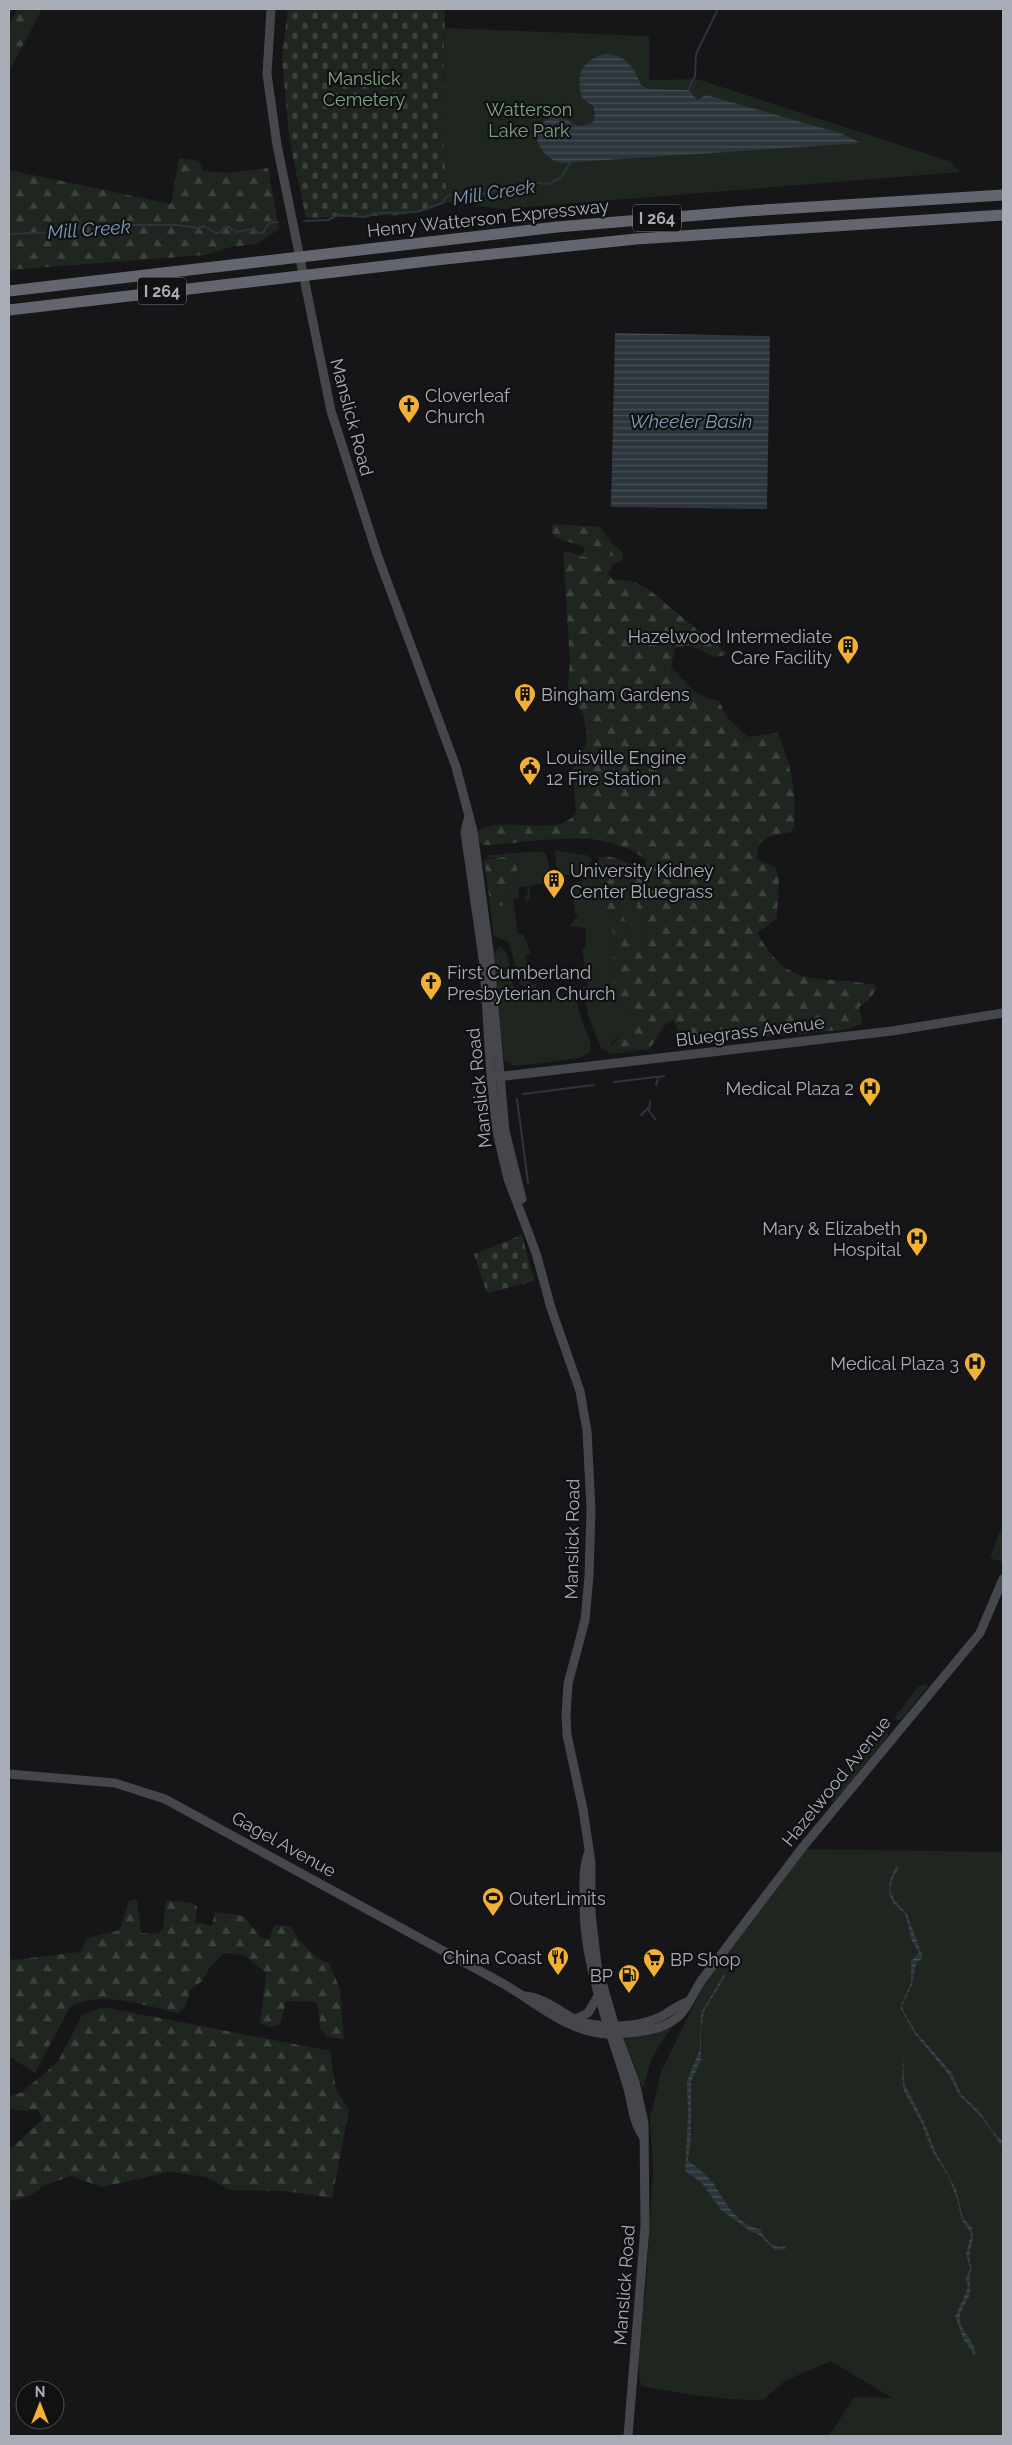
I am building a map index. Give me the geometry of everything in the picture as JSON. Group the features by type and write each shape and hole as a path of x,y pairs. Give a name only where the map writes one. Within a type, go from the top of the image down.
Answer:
{"highway":[{"name":"Henry Watterson Expressway","path":"9,291 557,227 747,211 1003,195"},
{"name":"Henry Watterson Expressway","path":"9,310 445,259 636,239 1003,215"}],"main road":[{"name":"Manslick Road","path":"271,9 267,74 277,145 330,411 351,478 456,767 473,831 489,951 505,1131 528,1222 528,1230"},
{"name":"Manslick Road","path":"468,818 465,832 484,965 490,1077 497,1132 505,1164 580,1392 587,1431 591,1509 589,1576 585,1620 568,1684 566,1716 567,1735 583,1809 591,1864 591,1912 598,1996 612,2030"},
{"name":"Bluegrass Avenue","path":"490,1077 892,1031 1003,1013"},
{"name":"Hazelwood Avenue","path":"612,2030 650,2030 665,2025 685,2009 687,2002 706,1973 802,1848 980,1633 1003,1579"},
{"name":"Gagel Avenue","path":"9,1774 109,1782 165,1799 525,1996 535,2005 570,2024 594,2033 612,2030"},
{"name":"Manslick Road","path":"595,1972 638,2129 643,2136 645,2220 628,2436"},
{"name":"Gagel Avenue","path":"525,1996 536,1998 590,2025 612,2030"},
{"path":"575,2019 588,2013 598,1996"}],"green space":[{"path":"18,9 42,9 9,72 9,25"},
{"name":"Manslick Cemetery","path":"288,9 445,9 442,121 447,202 405,215 306,218 289,137 282,57"},
{"name":"Watterson Lake Park","path":"445,28 649,36 649,80 697,79 949,161 961,172 503,209 447,202 442,121"},
{"path":"179,158 199,161 203,171 227,173 268,168 279,229 257,244 231,247 205,255 9,270 9,170 171,204"},
{"path":"553,524 600,527 611,543 623,552 623,556 612,556 556,538 551,531"},
{"path":"585,547 612,556 623,556 622,560 612,566 609,572 602,563 576,555 582,554"},
{"path":"567,551 602,563 607,566 609,576 613,580 632,582 648,589 726,652 726,655 714,657 691,647 675,648 671,667 693,690 703,697 719,701 727,717 748,737 777,733 783,746 794,792 794,827 791,832 766,838 759,846 757,852 758,859 776,868 779,878 777,918 757,933 782,965 795,973 808,977 875,985 876,990 868,1001 859,1007 863,1022 850,1029 685,1045 673,1019 664,1026 649,1050 615,1050 610,1047 627,1028 629,1019 611,975 616,943 598,878 605,856 646,868 645,859 627,848 608,842 588,839 483,845 478,841 476,833 486,827 499,825 556,825 567,821 576,813 572,753 585,747 587,735 583,715 568,688 570,661 563,553","holes":["625,878 631,879 637,907 648,935 648,941 645,946 640,949 631,950 628,940 629,932 613,886 614,882"]},
{"path":"555,850 586,855 592,859 588,870 580,876 565,875 556,866"},
{"path":"541,851 546,854 550,870 561,881 529,886 531,899 526,900 524,897 528,895 527,886 519,887 519,898 513,899 518,934 523,934 531,954 526,955 530,984 536,984 536,988 528,989 520,984 509,942 494,936 484,860 489,855","holes":["516,857 517,873 505,887 511,901 507,904 484,860 487,858"]},
{"path":"514,855 516,857 517,873 505,887 511,901 501,906 489,895 484,860"},
{"path":"599,857 605,857 598,878 616,943 611,975 629,1019 628,1028 611,1043 615,1050 639,1051 611,1054 601,1048 588,1015 583,987 588,986 582,949 585,948 586,930 582,927 569,926 578,916 575,914 572,883 583,881 587,878 596,867"},
{"path":"625,878 631,879 633,883 638,911 648,935 648,941 640,949 631,950 628,940 629,932 613,886 614,882"},
{"path":"500,947 505,951 508,958 510,976 517,991 525,995 538,995 539,1000 565,997 565,991 574,989 579,1012 591,1044 590,1052 579,1058 518,1066 504,1060 493,953"},
{"path":"522,1235 534,1281 487,1293 474,1254"},
{"path":"1003,1528 1002,1562 990,1558 1000,1530"},
{"path":"926,1684 928,1686 903,1718 898,1720 894,1718 919,1686"},
{"path":"883,1730 888,1730 888,1736 835,1801 831,1801 831,1793"},
{"path":"801,1849 1003,1852 1003,2436 829,2436 854,2397 892,2398 831,2361 785,2381 763,2400 702,2396 641,2386 635,2350 646,2289 653,2170 650,2119 661,2072 708,1976"},
{"path":"137,1899 141,1933 158,1934 163,1928 166,1900 192,1903 197,1906 195,1922 212,1926 215,1912 244,1916 259,1936 269,1940 274,1925 290,1926 306,1948 323,1961 329,1963 340,1989 344,2039 328,2037 320,2029 319,2011 316,2002 286,2001 280,2024 271,2027 260,2024 266,1973 244,1955 224,1953 210,1967 202,1981 190,1990 186,2006 178,2013 137,2003 109,1999 82,2002 70,2007 35,2073 9,2056 9,1958 13,1960 80,1952 88,1938 120,1930 129,1901"},
{"path":"103,2007 330,2051 336,2089 349,2110 332,2198 285,2191 230,2190 206,2177 170,2172 102,2187 71,2176 43,2186 30,2196 9,2201 9,2146 12,2147 16,2144 43,2119 37,2109 22,2111 9,2108 9,2097 22,2092 57,2063 82,2015"},
{"path":"674,2024 652,2057 643,2089 624,2038"}],"water":[{"path":"604,54 618,56 623,59 632,67 641,85 649,89 689,90 697,100 706,95 840,133 861,143 561,163 554,161 543,151 539,144 537,131 540,125 555,117 561,117 579,126 593,122 595,114 593,106 582,98 580,76 585,65"},
{"name":"Wheeler Basin","path":"615,333 770,336 767,509 611,507"},
{"path":"896,1866 899,1868 893,1878 890,1890 895,1901 907,1914 923,1957 916,1964 912,1985 902,2006 904,2012 916,2032 952,2073 961,2094 980,2112 993,2132 1003,2141 1003,2148 982,2118 959,2095 949,2075 914,2033 900,2007 911,1983 911,1961 919,1953 912,1941 905,1914 893,1903 889,1894 890,1880"},
{"path":"724,1974 726,1975 704,2011 701,2030 701,2060 691,2081 691,2137 688,2160 714,2184 728,2206 739,2218 752,2227 760,2229 767,2240 773,2245 777,2247 785,2246 786,2249 775,2250 758,2234 750,2231 721,2210 702,2183 685,2171 688,2115 687,2081 700,2049 701,2013"},
{"path":"903,2049 904,2083 925,2124 935,2151 956,2189 963,2218 972,2228 973,2238 969,2257 972,2269 969,2278 970,2292 961,2312 960,2320 963,2329 975,2348 975,2356 964,2340 955,2317 968,2288 966,2278 970,2269 966,2254 971,2233 962,2221 957,2199 948,2176 933,2153 922,2124 904,2091 902,2079"}],"waterway":[{"name":"Mill Creek","path":"688,90 695,76 696,54 718,9"},
{"name":"Mill Creek","path":"304,221 328,220 338,215 364,217 379,213 417,212 443,203 446,197 457,193 486,194 504,188 539,183 548,184 561,178 571,161"},
{"name":"Mill Creek","path":"9,234 56,232 60,229 96,228 104,225 177,225 198,228 204,226 216,233 221,232 224,227 229,227 236,232 252,229 262,234 269,223 278,222"},
{"path":"614,1082 664,1076"},
{"path":"656,1085 658,1078"},
{"path":"523,1094 594,1085"},
{"path":"517,1099 528,1183"},
{"path":"650,1101 649,1111 656,1120"},
{"path":"641,1115 648,1108"}],"place":[{"name":"Cloverleaf Church","path":"409,424"},
{"name":"Hazelwood Intermediate Care Facility","path":"848,665"},
{"name":"Bingham Gardens","path":"525,713"},
{"name":"Louisville Engine 12 Fire Station","path":"530,786"},
{"name":"University Kidney Center Bluegrass","path":"554,899"},
{"name":"First Cumberland Presbyterian Church","path":"431,1001"},
{"name":"Medical Plaza 2","path":"870,1107"},
{"name":"Mary & Elizabeth Hospital","path":"917,1257"},
{"name":"Medical Plaza 3","path":"975,1382"},
{"name":"OuterLimits","path":"493,1917"},
{"name":"China Coast","path":"558,1976"},
{"name":"BP Shop","path":"654,1978"},
{"name":"BP","path":"629,1994"}]}
